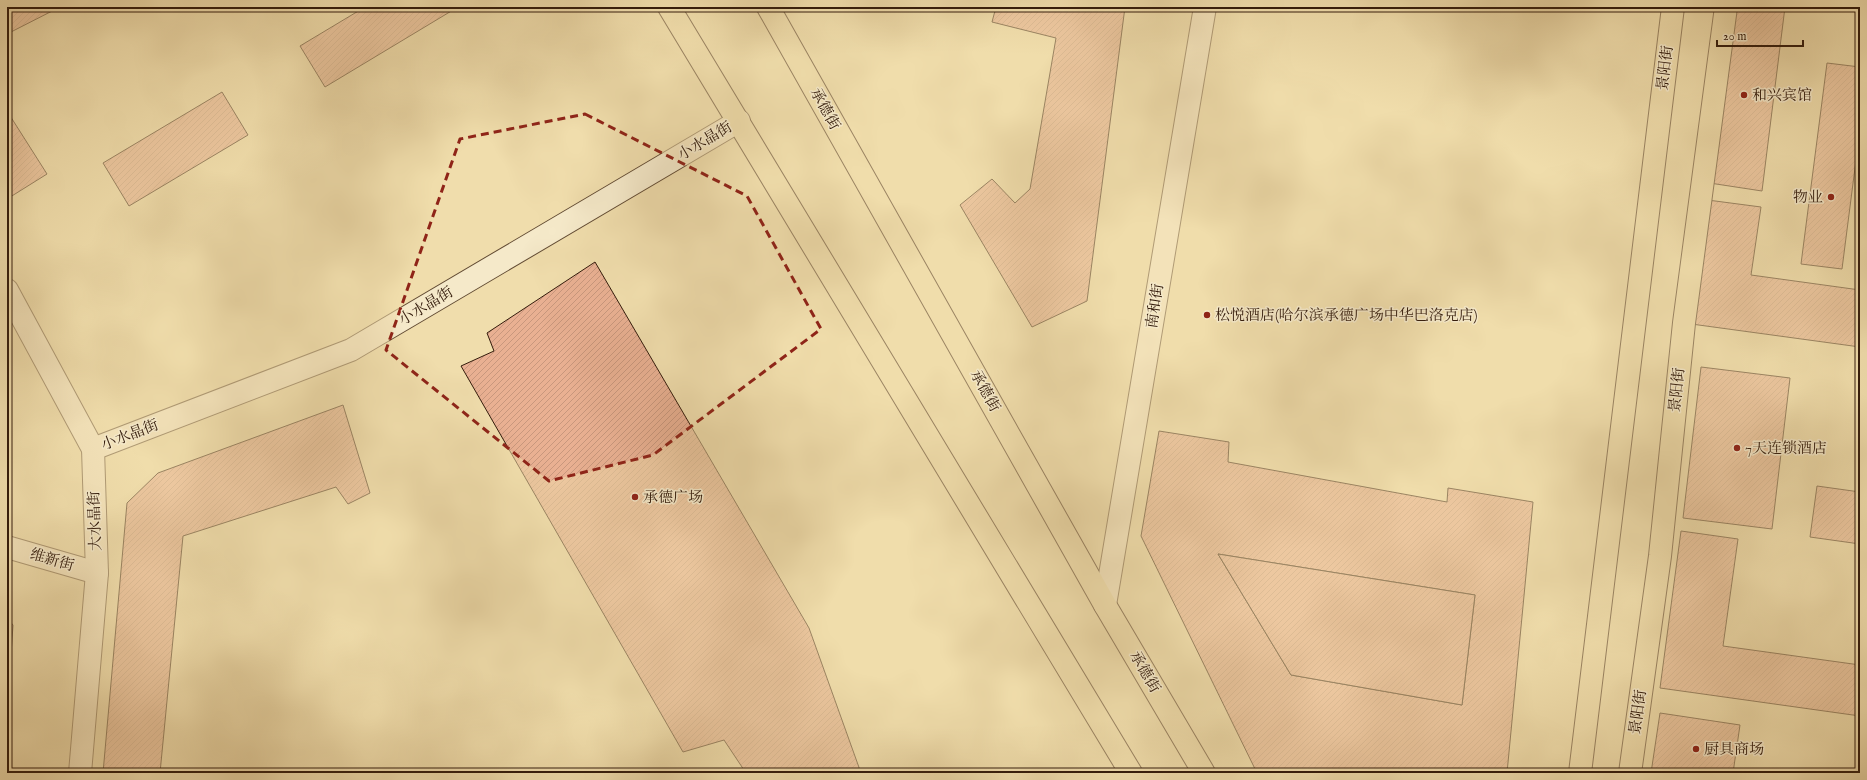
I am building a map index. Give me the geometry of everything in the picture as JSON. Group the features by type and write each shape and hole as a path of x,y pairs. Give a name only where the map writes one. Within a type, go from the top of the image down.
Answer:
{"main road":[{"path":"669,7 1131,773"},
{"name":"承德街","path":"768,7 1106,605 1204,773"},
{"name":"景阳街","path":"1580,773 1673,7"},
{"name":"景阳街","path":"1630,773 1660,556 1684,323 1726,7"}],"street":[{"name":"南和街","path":"1106,605 1205,7"},
{"name":"小水晶街","path":"93,449 351,350 739,121"},
{"name":"大水晶街","path":"7,290 93,449 97,572 80,773"},
{"name":"维新街","path":"7,547 97,572"}],"highlighted area":[{"path":"585,114 747,196 821,329 653,455 549,481 386,350 460,139"}],"building":[{"path":"7,7 60,7 7,34"},
{"path":"365,7 458,7 325,87 300,46"},
{"path":"996,7 1125,7 1087,301 1032,327 960,205 992,179 1015,203 1030,189 1056,38 992,22"},
{"name":"和兴宾馆","path":"1726,7 1785,7 1762,191 1703,182"},
{"name":"物业","path":"1827,63 1860,67 1860,129 1842,269 1801,264"},
{"path":"222,92 248,135 129,206 103,163"},
{"path":"7,111 47,174 7,199"},
{"path":"1700,199 1761,207 1751,275 1860,290 1860,347 1684,323"},
{"name":"承德广场","path":"595,262 809,628 861,773 746,773 724,740 683,752 461,366 494,351 487,333"},
{"name":"7天连锁酒店","path":"1701,367 1790,378 1772,529 1683,518"},
{"path":"343,405 370,493 348,504 336,487 183,536 160,773 103,773 127,503 158,473"},
{"path":"1159,431 1229,442 1228,462 1447,502 1448,488 1533,502 1507,773 1257,773 1141,536","holes":["1218,554 1475,595 1462,705 1291,675"]},
{"path":"1817,486 1860,492 1860,544 1810,537"},
{"path":"1681,531 1738,539 1723,646 1860,665 1860,716 1660,688"},
{"path":"1218,554 1475,595 1462,705 1291,675"},
{"path":"7,618 13,625 7,714"},
{"name":"厨具商场","path":"1660,713 1740,725 1733,773 1651,773"},
{"path":"1860,740 1860,773 1856,773"}],"place":[{"name":"和兴宾馆","path":"1744,95"},
{"name":"物业","path":"1831,197"},
{"name":"松悦酒店(哈尔滨承德广场中华巴洛克店)","path":"1207,315"},
{"name":"7天连锁酒店","path":"1737,448"},
{"name":"承德广场","path":"635,497"},
{"name":"厨具商场","path":"1696,749"}]}
